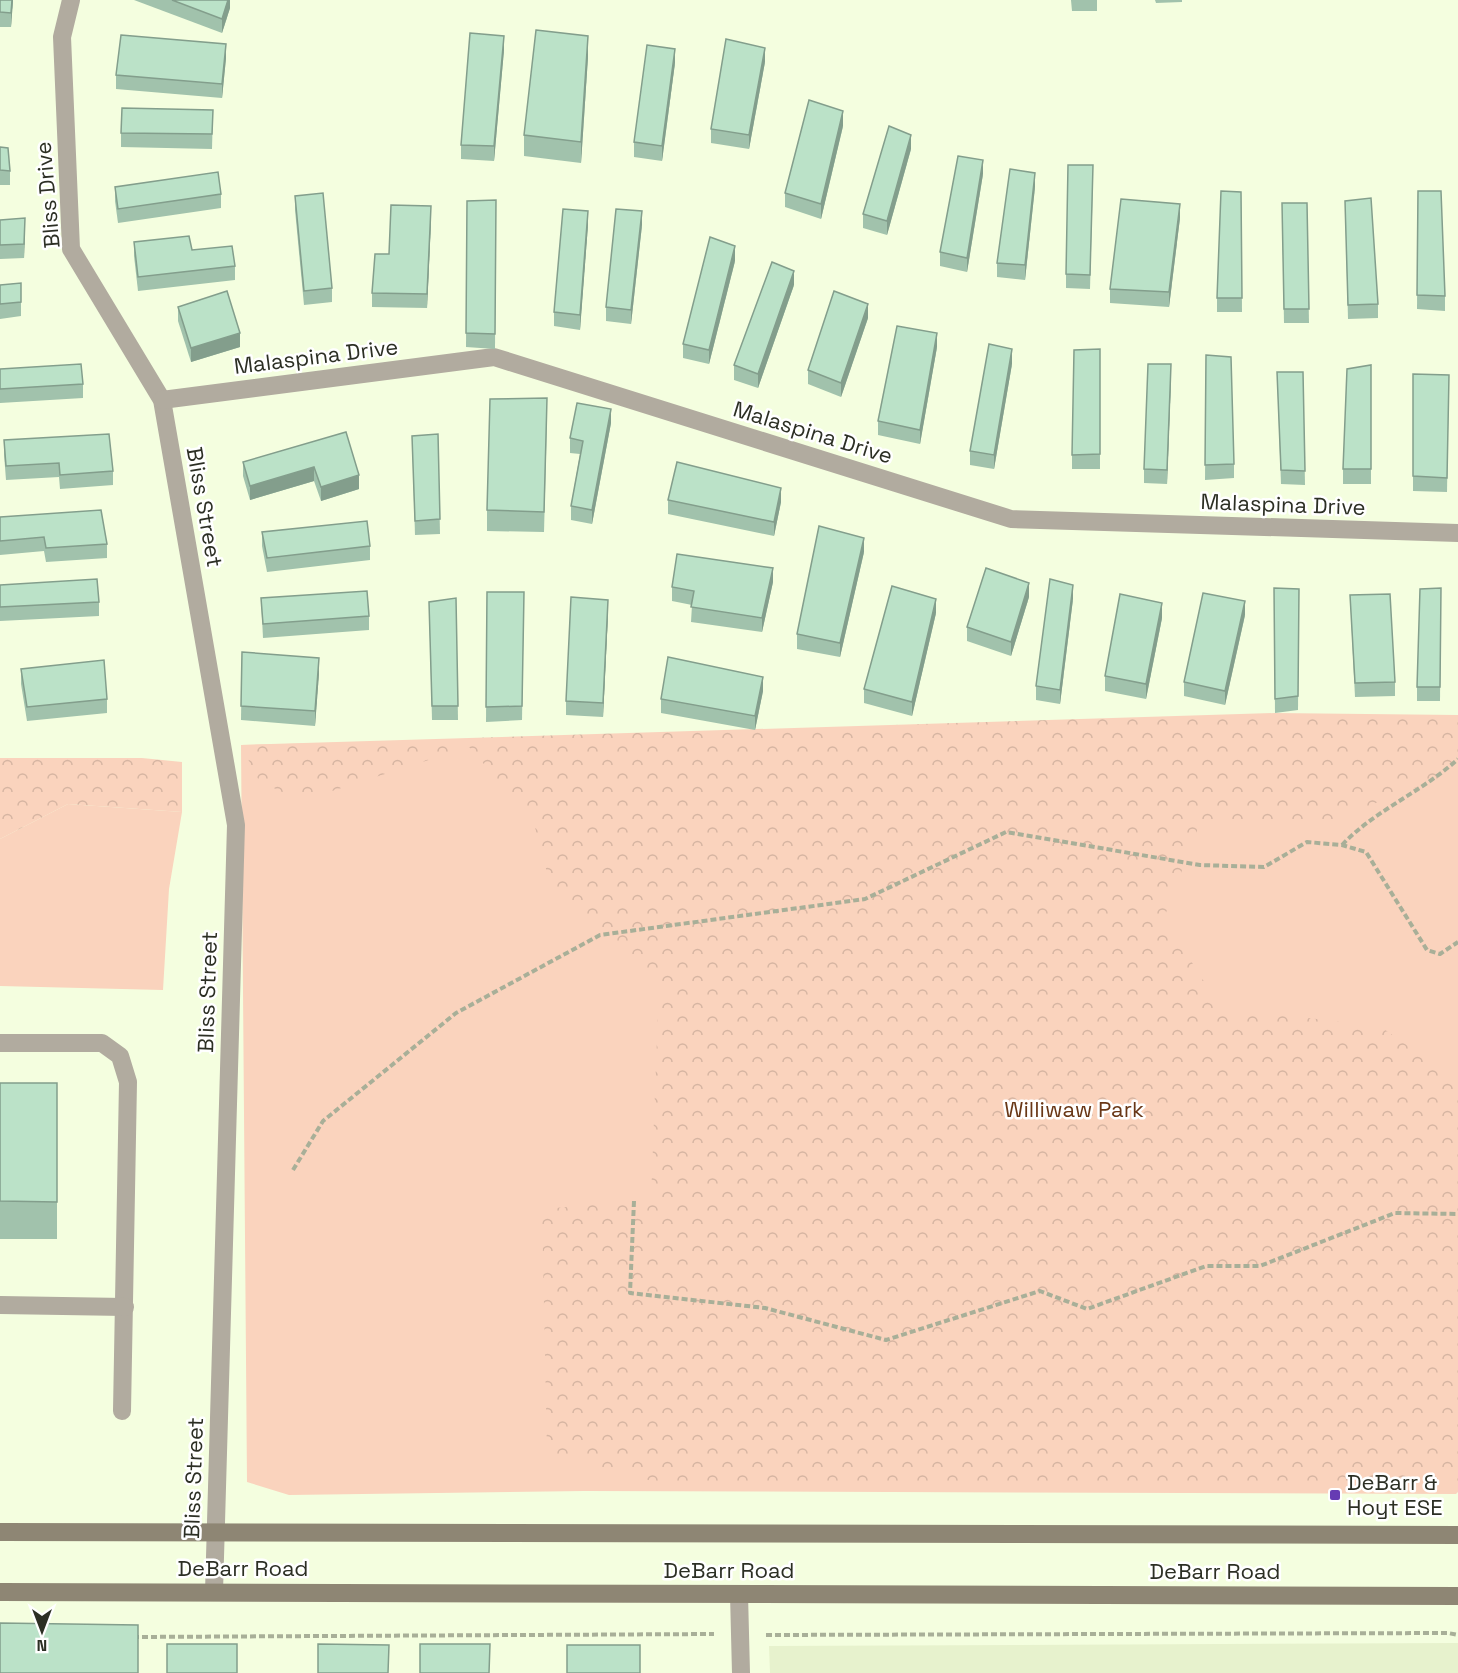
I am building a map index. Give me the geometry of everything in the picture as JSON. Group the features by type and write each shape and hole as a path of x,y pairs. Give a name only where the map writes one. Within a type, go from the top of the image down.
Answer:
{"main road":[{"name":"DeBarr Road","path":"0,1532 1458,1535"},
{"name":"DeBarr Road","path":"0,1592 1458,1596"}],"street":[{"name":"Bliss Drive","path":"71,0 62,37 71,249 162,400"},
{"name":"Malaspina Drive","path":"162,400 494,357 1011,519 1458,533"},
{"name":"Bliss Street","path":"162,400 236,825 214,1592"},
{"path":"0,1043 102,1043 120,1056 128,1082 122,1411"},
{"path":"0,1305 125,1307"},
{"path":"739,1594 741,1673"}],"path":[{"path":"1342,844 1358,828 1412,795 1458,759"},
{"path":"293,1170 323,1121 456,1013 600,935 865,899 1006,832 1200,865 1264,867 1307,842 1342,844 1366,852 1427,950 1440,954 1458,942"},
{"path":"634,1201 630,1293 765,1308 886,1340 1040,1291 1087,1309 1206,1266 1260,1266 1395,1214 1458,1214"}],"shaded area":[{"path":"1458,1643 1458,1673 770,1673 769,1646"}],"green space":[{"name":"Williwaw Park","path":"1275,713 1458,715 1458,771 1332,820 1201,820 1164,918 1220,1007 1381,1027 1458,1081 1458,1482 652,1481 547,1452 542,1209 651,1200 659,983 549,880 533,820 469,747 301,801 259,781 241,745"},
{"name":"Williwaw Park","path":"1458,716 1458,1492 1456,1494 584,1491 289,1495 247,1482 241,745"},
{"path":"0,758 142,758 182,762 182,812 68,804 0,839"},
{"path":"68,804 182,812 169,889 163,990 0,986 0,839"}],"building":[{"path":"0,0 12,0 11,13 0,12"},
{"path":"172,0 228,0 222,19"},
{"path":"536,30 588,36 581,142 524,135"},
{"path":"470,33 504,36 494,146 461,145"},
{"path":"121,35 226,44 222,84 116,75"},
{"path":"726,39 765,48 749,135 711,129"},
{"path":"647,45 675,49 662,146 634,142"},
{"path":"809,100 843,111 821,204 785,193"},
{"path":"122,108 213,110 212,134 121,133"},
{"path":"889,126 911,135 887,221 863,214"},
{"path":"0,147 8,148 10,171 0,170"},
{"path":"958,156 983,160 967,258 940,252"},
{"path":"1068,165 1093,165 1090,275 1066,274"},
{"path":"1010,169 1035,173 1025,265 997,263"},
{"path":"218,172 221,194 118,209 115,187"},
{"path":"1221,191 1241,192 1242,298 1217,298"},
{"path":"1418,191 1441,191 1445,296 1417,295"},
{"path":"323,193 332,288 304,291 295,196"},
{"path":"1371,198 1378,304 1348,305 1345,201"},
{"path":"1121,199 1180,204 1169,292 1110,289"},
{"path":"496,200 495,334 466,333 467,201"},
{"path":"1282,203 1307,203 1309,309 1284,309"},
{"path":"391,205 431,206 427,294 372,293 375,254 389,254"},
{"path":"563,209 588,211 580,315 554,312"},
{"path":"616,209 642,211 631,310 606,307"},
{"path":"25,218 24,244 0,245 0,220"},
{"path":"189,236 192,250 232,246 235,266 138,277 134,242"},
{"path":"710,237 735,246 709,350 683,344"},
{"path":"772,262 794,271 758,374 734,365"},
{"path":"21,283 21,302 0,304 0,285"},
{"path":"227,291 240,333 191,348 178,307"},
{"path":"834,291 868,304 841,383 808,370"},
{"path":"897,326 937,333 920,430 878,421"},
{"path":"989,344 1012,349 994,455 970,451"},
{"path":"1100,349 1100,454 1072,455 1074,350"},
{"path":"1206,355 1231,357 1234,464 1205,465"},
{"path":"81,364 83,384 0,389 0,369"},
{"path":"1148,364 1171,364 1167,470 1144,469"},
{"path":"1371,365 1371,469 1343,469 1347,369"},
{"path":"1277,372 1303,372 1305,471 1281,470"},
{"path":"1413,374 1449,375 1447,478 1413,476"},
{"path":"547,398 544,512 487,510 490,399"},
{"path":"577,403 611,409 592,510 571,506 583,441 570,438"},
{"path":"346,432 359,475 321,487 314,467 250,486 243,462"},
{"path":"109,434 113,471 60,475 59,463 6,466 4,440"},
{"path":"438,434 440,519 415,521 412,436"},
{"path":"677,462 781,488 774,522 668,500"},
{"path":"101,510 107,544 46,548 44,537 0,541 0,517"},
{"path":"367,521 370,546 267,558 262,532"},
{"path":"819,526 864,538 840,643 797,634"},
{"path":"677,554 773,568 762,618 691,607 694,591 672,587"},
{"path":"986,568 1029,583 1011,642 967,627"},
{"path":"97,579 99,602 0,607 0,585"},
{"path":"1050,579 1073,585 1060,690 1036,686"},
{"path":"892,586 936,599 912,702 864,689"},
{"path":"1274,588 1299,589 1298,696 1275,699"},
{"path":"1441,588 1440,687 1417,687 1420,589"},
{"path":"367,591 369,616 263,624 261,598"},
{"path":"487,592 524,592 522,706 486,707"},
{"path":"1203,593 1245,601 1225,691 1184,682"},
{"path":"1120,594 1162,603 1146,684 1105,676"},
{"path":"1390,594 1395,682 1355,683 1350,595"},
{"path":"571,597 608,600 603,703 566,701"},
{"path":"456,598 458,706 432,706 429,602"},
{"path":"242,652 319,658 315,711 241,706"},
{"path":"668,657 763,677 755,716 661,699"},
{"path":"104,660 107,699 27,707 21,669"},
{"path":"0,1083 57,1083 57,1202 0,1201"},
{"path":"0,1623 138,1625 138,1673 0,1673"},
{"path":"167,1644 237,1644 237,1673 167,1673"},
{"path":"318,1644 389,1645 388,1673 318,1673"},
{"path":"420,1644 490,1644 489,1673 420,1673"},
{"path":"567,1645 640,1645 640,1673 567,1673"}],"place":[{"name":"DeBarr & Hoyt ESE","path":"1335,1495"}]}
